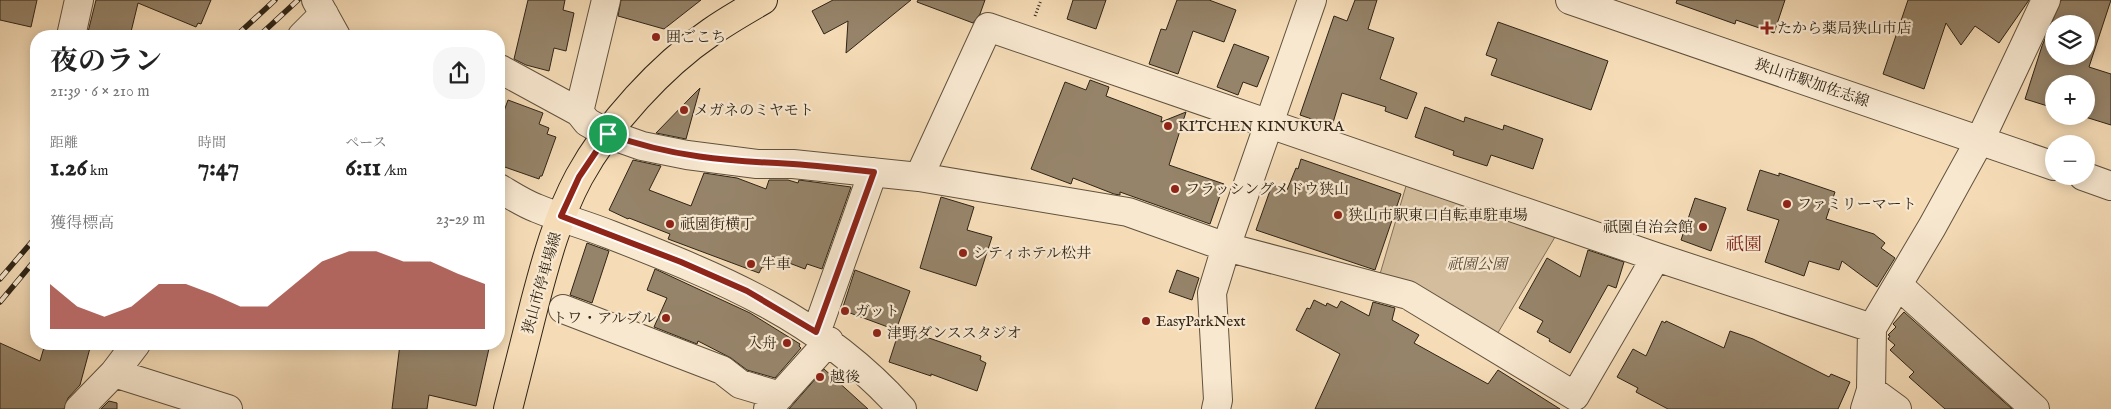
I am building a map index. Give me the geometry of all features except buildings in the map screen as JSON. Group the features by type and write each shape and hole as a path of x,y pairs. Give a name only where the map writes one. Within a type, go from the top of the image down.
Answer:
{"main road":[{"name":"狭山市停車場線","path":"508,409 547,256 561,216 579,177 608,134 634,102 670,65 710,32 763,0"}],"street":[{"path":"72,30 79,0"},
{"path":"579,112 606,0"},
{"path":"1222,406 1212,293 1226,247 1312,0"},
{"name":"狭山市駅加佐志線","path":"1570,0 2045,163"},
{"path":"1897,409 1868,400 1872,328 1980,140 2046,0"},
{"path":"309,30 325,17"},
{"path":"919,177 988,27 1656,257 1872,328"},
{"path":"505,72 579,112 586,122 608,134 642,146 687,156 757,164 794,164 919,177 1128,212 1226,247 1408,295 1575,396 1656,257"},
{"path":"563,309 722,370 740,384 774,402 823,337 874,172"},
{"path":"2095,180 2111,186"},
{"path":"505,191 535,208 561,216 681,262 747,291 823,337 864,371 902,409"},
{"path":"1898,285 2034,409"},
{"path":"79,409 114,373 131,350"},
{"path":"114,373 228,409"}],"green space":[{"name":"祇園公園","path":"1406,186 1555,237 1496,336 1380,274"}],"railway":[{"path":"242,30 275,0"},
{"path":"266,30 298,0"},
{"path":"0,279 30,244"},
{"path":"0,302 30,266"}],"place":[{"name":"たから薬局狭山市店","path":"1767,28"},
{"name":"囲ごこち","path":"656,37"},
{"name":"メガネのミヤモト","path":"684,110"},
{"name":"KITCHEN KINUKURA","path":"1168,126"},
{"name":"フラッシングメドウ狭山","path":"1175,189"},
{"name":"ファミリーマート","path":"1787,204"},
{"name":"狭山市駅東口自転車駐車場","path":"1338,215"},
{"name":"祇園街横丁","path":"670,224"},
{"name":"祇園自治会館","path":"1703,227"},
{"name":"シティホテル松井","path":"963,253"},
{"name":"牛車","path":"751,264"},
{"name":"ガット","path":"845,311"},
{"name":"トワ・アルブル","path":"666,318"},
{"name":"EasyParkNext","path":"1146,321"},
{"name":"津野ダンススタジオ","path":"877,333"},
{"name":"入舟","path":"787,343"},
{"name":"越後","path":"820,377"}],"district":[{"name":"祇園","path":"1744,245"}],"route":[{"path":"608,134 642,146 687,156 757,164 794,164 874,172 816,332 747,291 681,262 561,216 579,177 608,134"}]}
